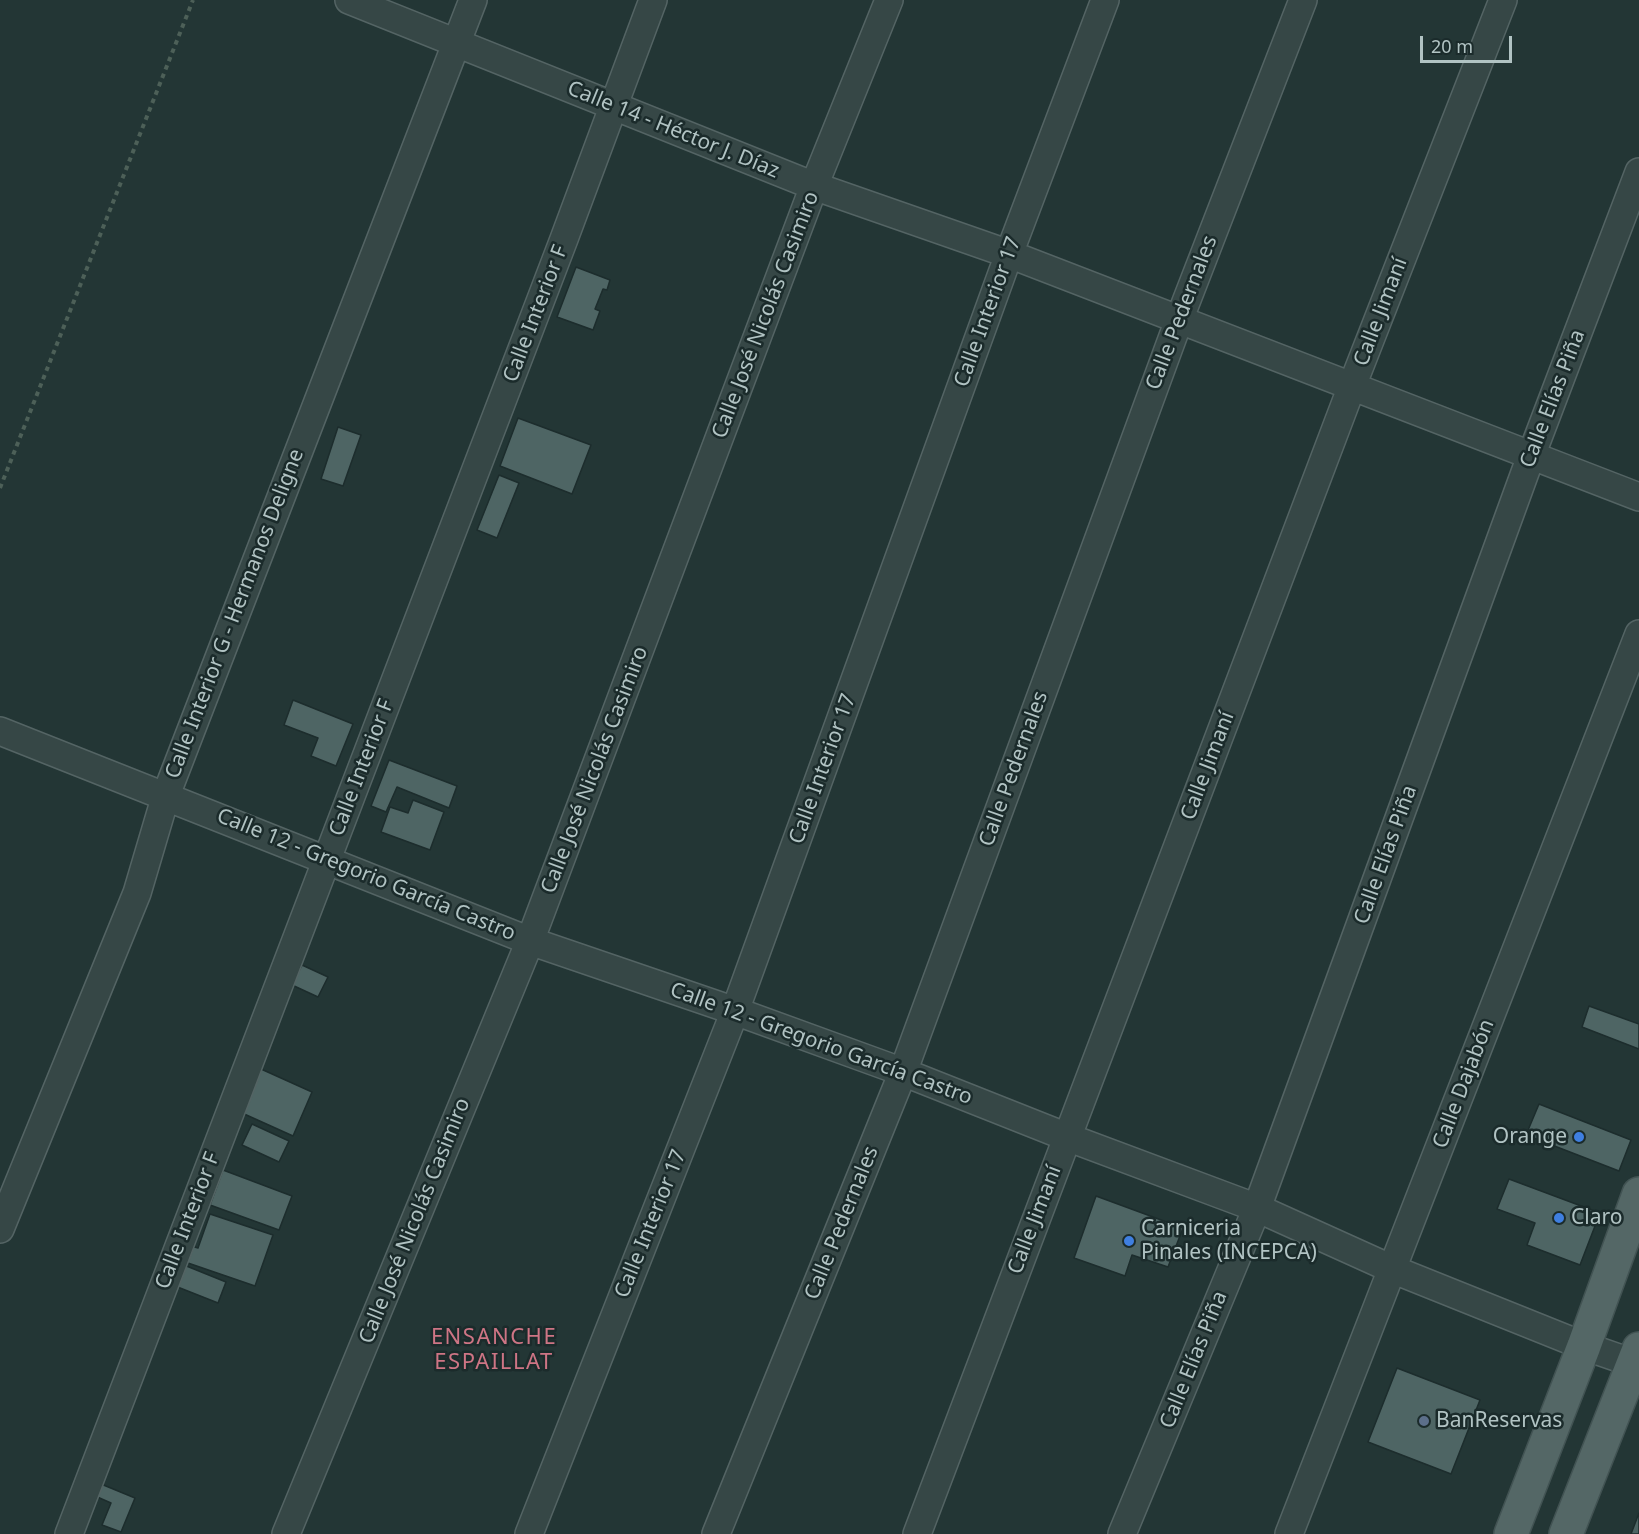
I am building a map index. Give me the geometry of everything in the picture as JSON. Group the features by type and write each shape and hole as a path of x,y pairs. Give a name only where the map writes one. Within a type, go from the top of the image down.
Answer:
{"main road":[{"path":"1511,1534 1584,1346 1639,1194"},
{"path":"1566,1534 1637,1359"}],"street":[{"name":"Calle 14 - Héctor J. Díaz","path":"349,0 814,186 1009,254 1639,497"},
{"name":"Calle Interior G - Hermanos Deligne","path":"0,1229 136,893 166,795 473,0"},
{"name":"Calle Interior F","path":"69,1534 653,0"},
{"name":"Calle José Nicolás Casimiro","path":"286,1534 530,941 814,186 889,0"},
{"name":"Calle Interior 17","path":"529,1534 735,1011 1009,254 1105,0"},
{"name":"Calle Pedernales","path":"716,1534 903,1072 1179,320 1302,0"},
{"name":"Calle Jimaní","path":"917,1534 1352,386 1503,0"},
{"name":"Calle Elías Piña","path":"1122,1534 1257,1208 1531,456 1639,172"},
{"name":"Calle Dajabón","path":"1289,1534 1639,634"},
{"name":"Calle 12 - Gregorio García Castro","path":"0,731 530,941 735,1011 903,1072 1067,1137 1257,1208 1392,1269 1584,1346 1637,1359"}],"path":[{"path":"0,488 193,0"}],"building":[{"path":"576,267 610,280 607,290 603,289 595,309 600,311 593,330 557,317"},
{"path":"518,418 591,445 572,494 500,466"},
{"path":"338,427 361,435 343,486 321,479"},
{"path":"499,475 519,483 497,538 477,530"},
{"path":"293,700 353,724 336,766 311,756 318,738 284,725"},
{"path":"389,760 457,786 449,808 397,787 386,812 371,806"},
{"path":"413,800 444,812 430,850 381,832 390,807 408,813"},
{"path":"302,965 328,977 318,997 292,985"},
{"path":"1589,1006 1639,1024 1639,1049 1582,1027"},
{"path":"261,1069 312,1092 293,1136 242,1113"},
{"name":"Orange","path":"1539,1104 1631,1140 1619,1171 1526,1135"},
{"path":"252,1124 289,1141 279,1162 242,1145"},
{"path":"223,1170 292,1196 279,1230 210,1205"},
{"name":"Claro","path":"1509,1179 1600,1213 1580,1265 1527,1245 1535,1223 1497,1209"},
{"name":"Carniceria Pinales (INCEPCA)","path":"1096,1196 1183,1228 1168,1267 1132,1255 1125,1276 1074,1258"},
{"path":"210,1214 273,1235 255,1286 185,1262 191,1246 198,1248"},
{"path":"184,1265 226,1282 218,1303 175,1286"},
{"name":"BanReservas","path":"1397,1368 1480,1400 1451,1474 1368,1442"},
{"path":"101,1484 135,1498 121,1532 102,1525 111,1503 95,1496"},
{"path":"1639,1513 1639,1534 1631,1534"}],"place":[{"name":"Orange","path":"1579,1137"},
{"name":"Claro","path":"1559,1218"},
{"name":"Carniceria Pinales (INCEPCA)","path":"1129,1241"},
{"name":"BanReservas","path":"1424,1421"}],"district":[{"name":"ENSANCHE ESPAILLAT","path":"494,1350"}]}
